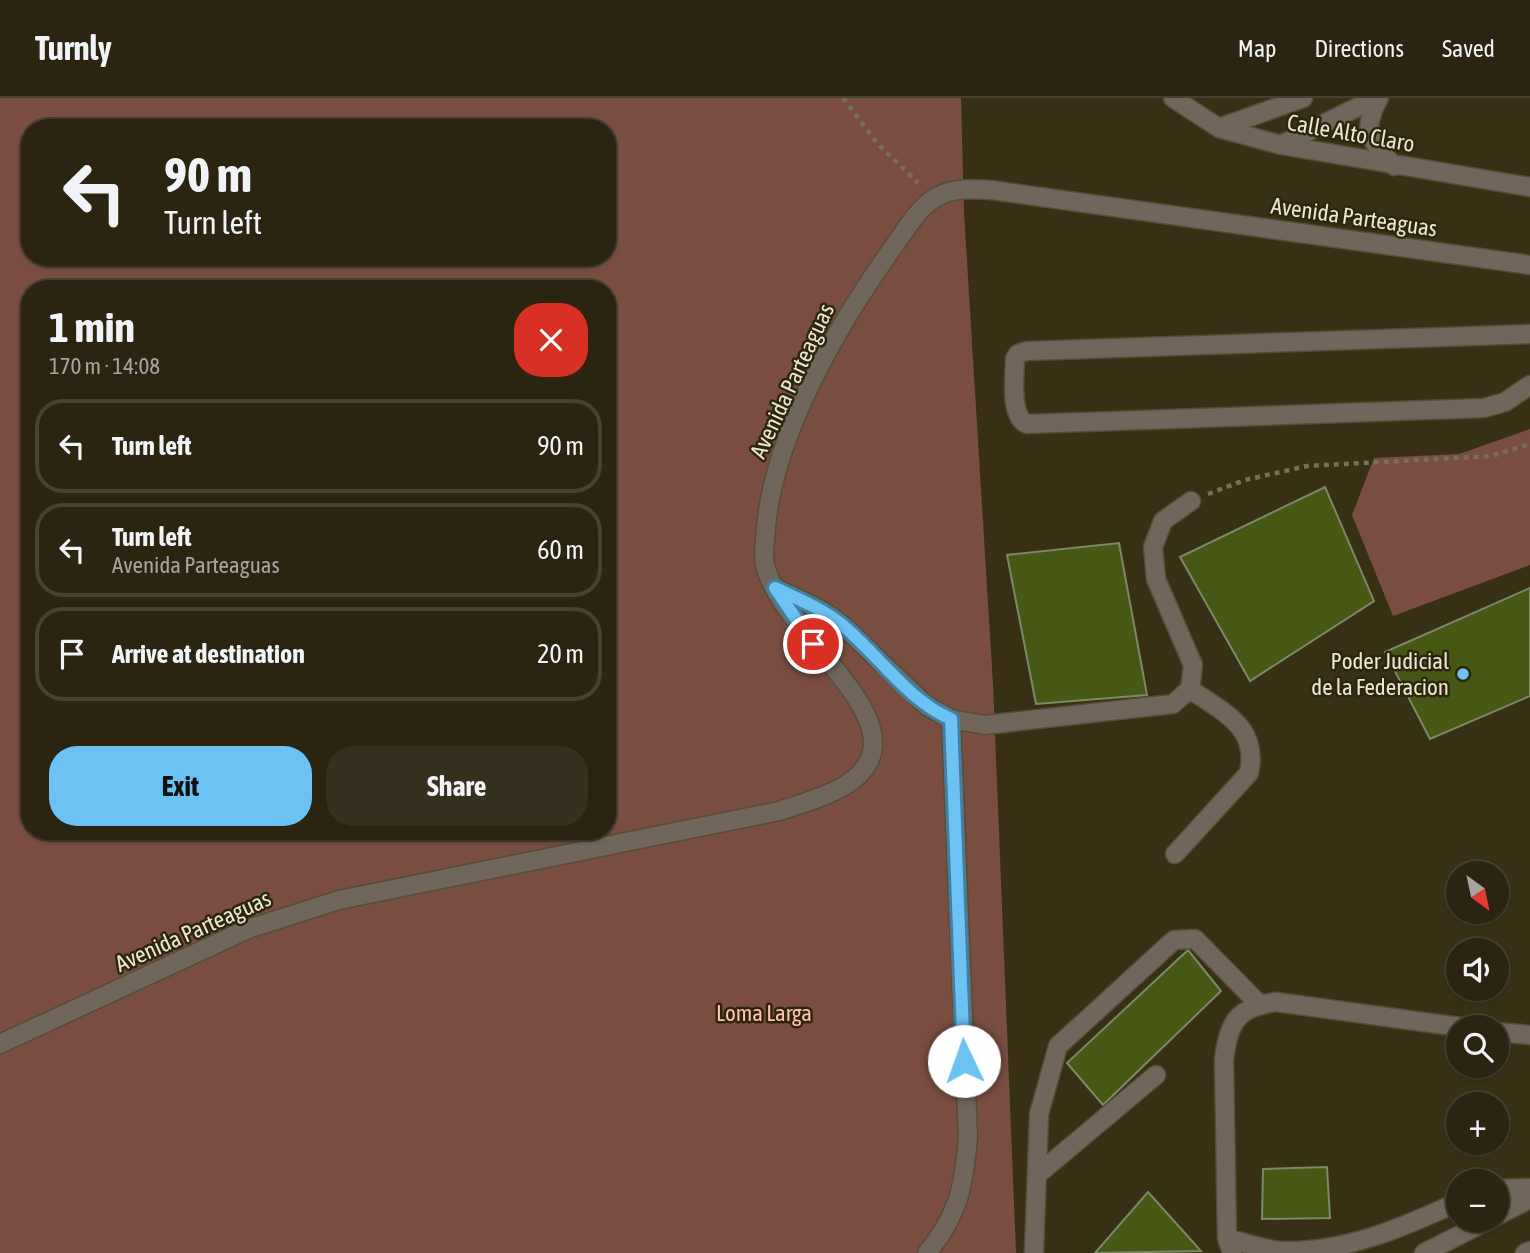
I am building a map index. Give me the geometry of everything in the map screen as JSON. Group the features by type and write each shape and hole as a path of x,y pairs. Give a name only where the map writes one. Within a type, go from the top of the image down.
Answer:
{"street":[{"name":"Calle Alto Claro","path":"1173,98 1219,128 1280,145 1530,187"},
{"path":"1219,128 1303,98"},
{"path":"1280,145 1378,98"},
{"path":"1378,98 1368,117 1368,127 1378,148 1394,166"},
{"name":"Avenida Parteaguas","path":"0,1044 248,929 293,913 339,900 779,811 823,796 853,780 871,756 872,732 867,716 798,626 775,588 765,565 771,487 786,440 840,327 911,223 934,198 955,189 982,190 1530,265"},
{"path":"1530,334 1027,351 1015,359 1016,412 1020,420 1027,424 1484,408 1505,402 1530,384"},
{"path":"775,588 816,607 842,625 927,706 951,719 985,725 1173,704 1190,689 1192,665 1156,579 1153,547 1163,521 1191,501"},
{"path":"1175,854 1250,773 1252,758 1252,747 1238,723 1190,689"},
{"path":"927,1253 954,1214 965,1182 968,1137 951,719"},
{"path":"1034,1253 1039,1114 1058,1046 1174,940 1195,939 1259,1004"},
{"path":"1446,1025 1276,1002 1259,1004 1243,1011 1226,1040 1230,1246 1279,1251 1318,1251 1363,1242 1446,1207"},
{"path":"1509,1033 1530,1035"},
{"path":"1037,1175 1156,1075"},
{"path":"1509,1189 1530,1188"},
{"path":"1509,1210 1530,1199"},
{"path":"1424,1253 1465,1232"},
{"path":"1525,1253 1530,1251"}],"path":[{"path":"843,98 877,143 934,198"},
{"path":"1191,501 1245,480 1307,467 1491,456 1530,444"}],"green space":[{"name":"Loma Larga","path":"0,98 961,98 964,213 993,684 1016,1253 0,1253"},
{"path":"1530,429 1530,565 1393,616 1352,515 1374,458 1459,454"}],"building":[{"path":"1325,487 1374,601 1250,681 1180,557"},
{"path":"1119,543 1147,695 1036,704 1007,555"},
{"name":"Poder Judicial de la Federacion","path":"1530,588 1530,696 1430,739 1385,652"},
{"path":"1188,950 1221,991 1103,1105 1067,1063"},
{"path":"1327,1167 1330,1218 1262,1219 1263,1169"},
{"path":"1148,1192 1201,1251 1095,1253"}],"place":[{"name":"Poder Judicial de la Federacion","path":"1463,674"}],"route":[{"path":"813,644 798,626 775,588 816,607 842,625 927,706 951,719 964,1061"}]}
